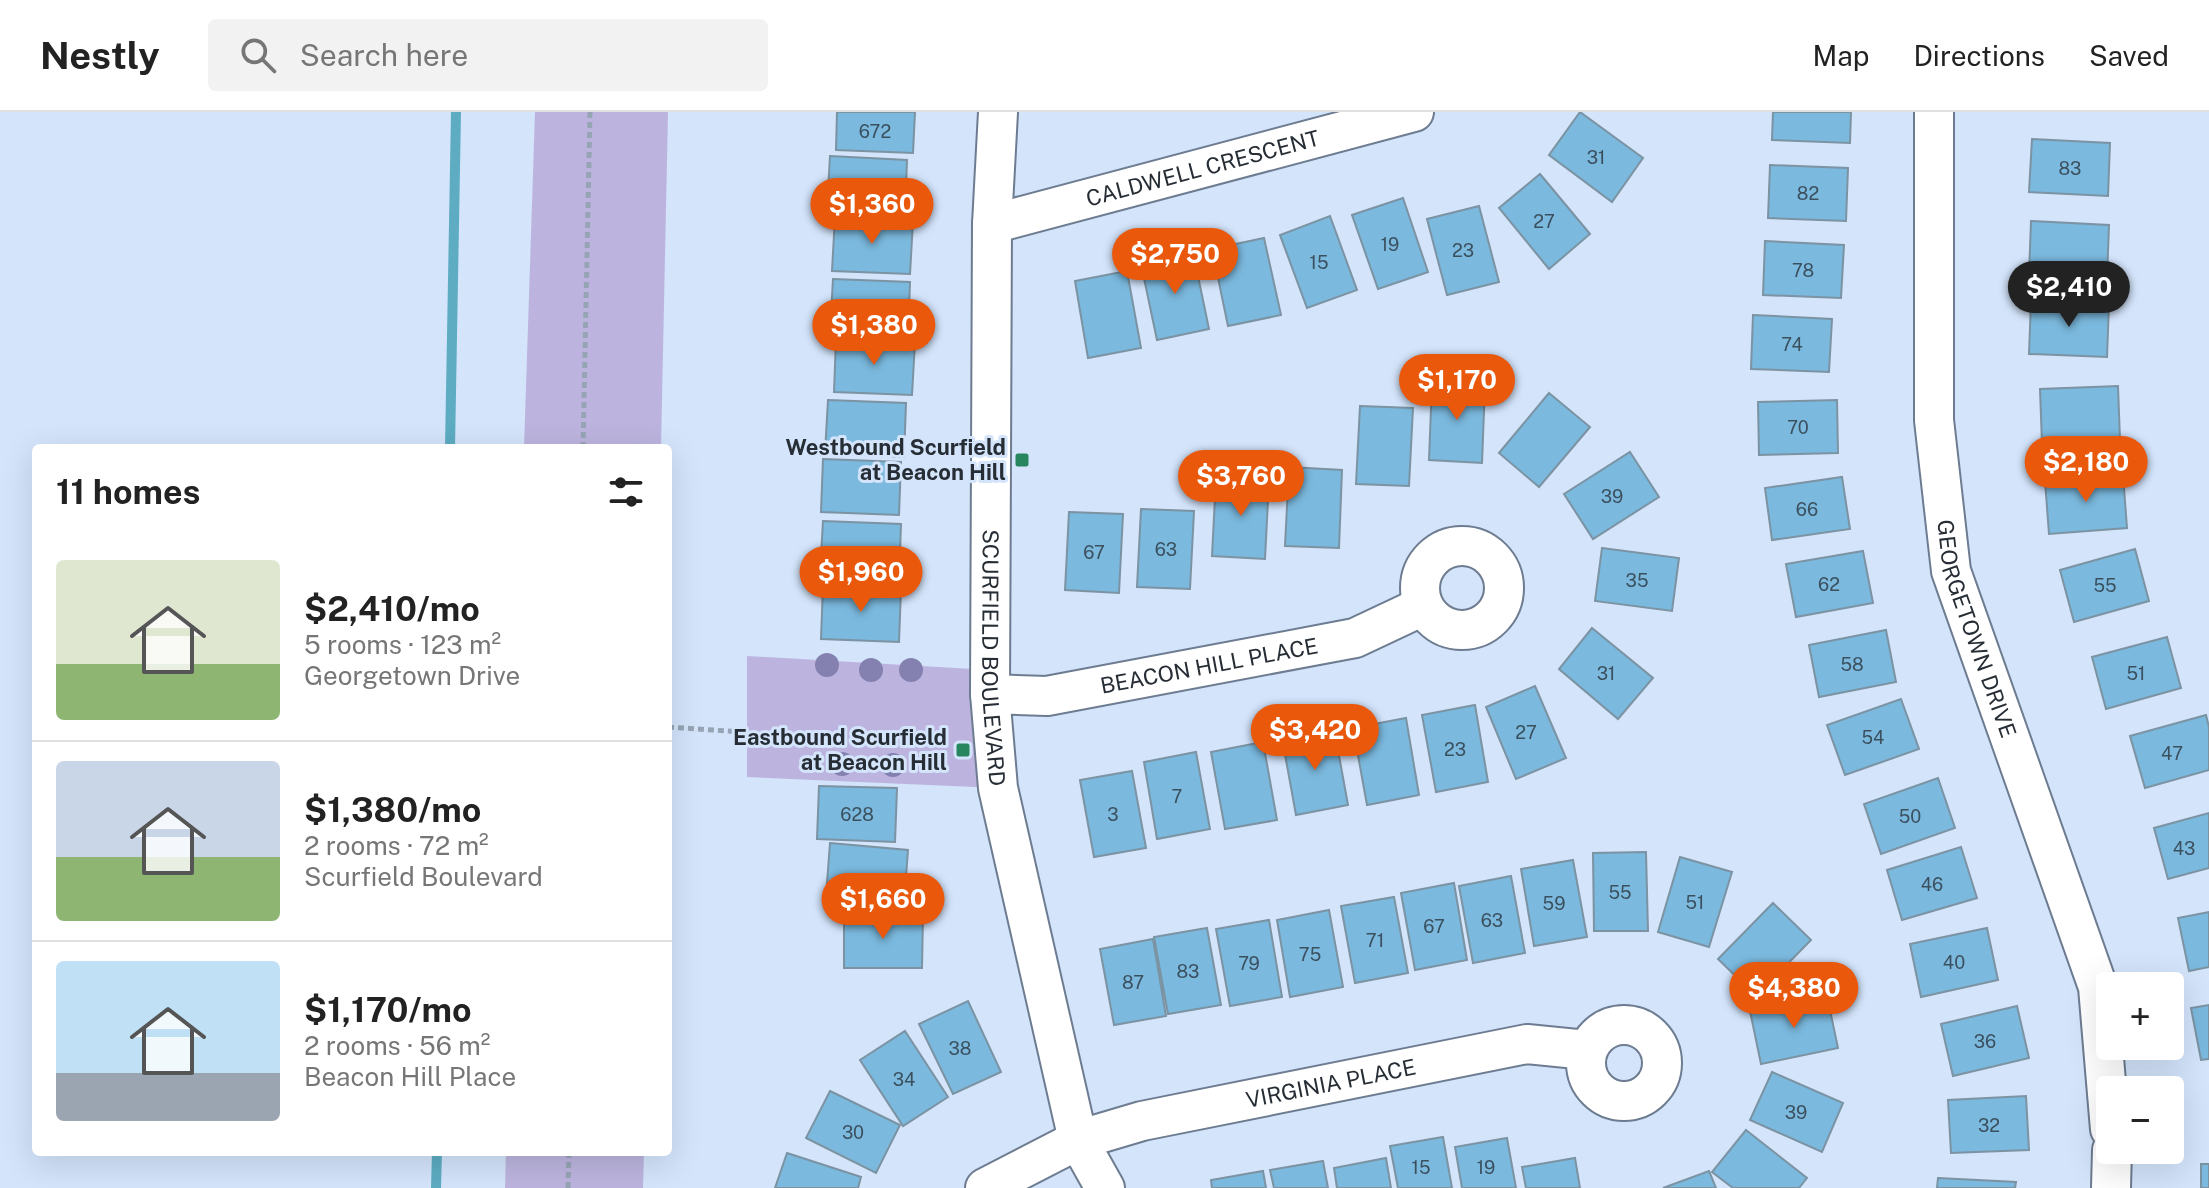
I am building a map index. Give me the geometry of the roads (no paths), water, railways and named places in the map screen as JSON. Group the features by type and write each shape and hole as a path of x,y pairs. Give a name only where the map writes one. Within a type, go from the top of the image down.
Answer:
{"street":[{"name":"SCURFIELD BOULEVARD","path":"998,112 992,224 990,694 998,788 1078,1140 1105,1188"},
{"name":"CALDWELL CRESCENT","path":"992,224 1414,112"},
{"name":"GEORGETOWN DRIVE","path":"1934,112 1934,420 1951,571 2098,987 2106,1076"},
{"name":"BEACON HILL PLACE","path":"990,694 1047,696 1355,638 1423,606"},
{"name":"VIRGINIA PLACE","path":"985,1188 1078,1140 1142,1121 1527,1044 1587,1050"},
{"path":"2111,1188 2112,1164"}],"waterway":[{"path":"450,444 456,112"},
{"path":"436,1188 437,1156"}],"place":[{"name":"Westbound Scurfield at Beacon Hill","path":"1022,460"},
{"name":"Eastbound Scurfield at Beacon Hill","path":"963,750"}]}
